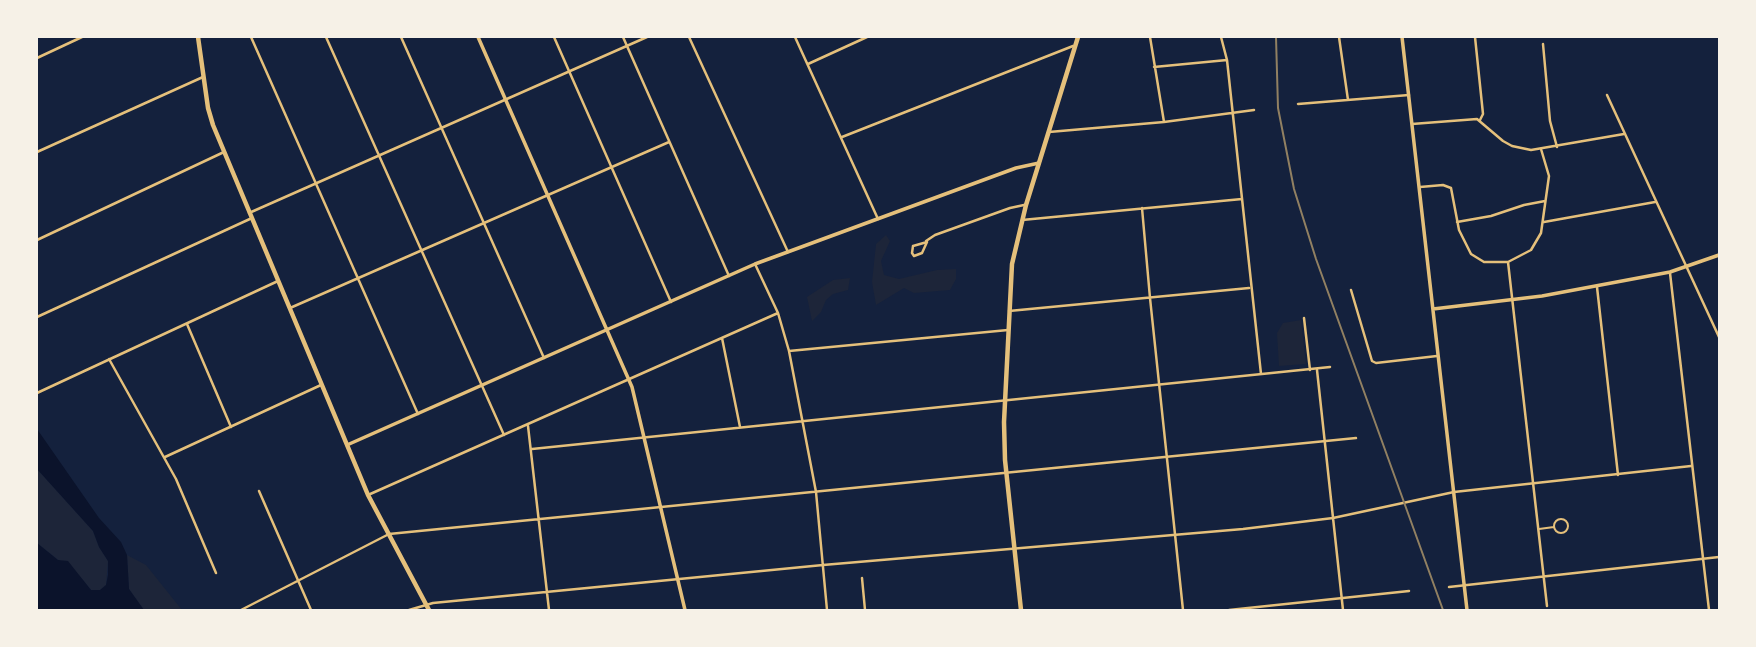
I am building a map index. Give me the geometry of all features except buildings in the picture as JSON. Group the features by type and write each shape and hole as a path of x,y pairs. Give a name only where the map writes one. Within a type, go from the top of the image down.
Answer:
{"main road":[{"path":"198,37 209,113 224,152 368,495 429,610"},
{"path":"1021,610 1007,473 1005,400 1012,264 1026,205 1078,37"}],"street":[{"path":"37,58 82,37"},
{"path":"251,37 418,414"},
{"path":"326,37 504,435"},
{"path":"401,37 544,358"},
{"path":"478,37 629,379 685,610"},
{"path":"554,37 671,302"},
{"path":"623,37 729,276"},
{"path":"37,317 316,183 647,37"},
{"path":"689,37 788,252"},
{"path":"795,37 878,219"},
{"path":"808,64 867,37"},
{"path":"1150,37 1164,122"},
{"path":"1221,37 1227,60 1261,374"},
{"path":"1339,37 1348,100"},
{"path":"1404,37 1467,610"},
{"path":"1475,37 1483,114 1480,120"},
{"path":"1543,44 1550,121 1557,147"},
{"path":"842,137 1076,45"},
{"path":"1154,68 1227,60"},
{"path":"37,152 203,77"},
{"path":"1298,104 1409,95"},
{"path":"1607,95 1719,337"},
{"path":"1049,132 1164,122 1254,110"},
{"path":"1412,124 1480,120 1503,142 1512,146 1541,149 1624,134"},
{"path":"290,309 669,142"},
{"path":"1419,187 1443,185 1451,188 1463,242 1478,260 1507,262 1531,250 1544,222 1549,170 1541,149"},
{"path":"37,240 224,152"},
{"path":"347,445 755,264 1016,168 1039,163"},
{"path":"1022,219 1242,199"},
{"path":"1457,222 1545,201"},
{"path":"1544,222 1656,202"},
{"path":"926,241 922,253 914,256 913,246 926,241 934,234 1026,205"},
{"path":"1142,208 1183,610"},
{"path":"1433,309 1597,286 1686,268 1719,255"},
{"path":"1507,262 1547,606"},
{"path":"755,264 778,313 789,351 816,492 827,610"},
{"path":"1670,272 1709,610"},
{"path":"37,393 278,281"},
{"path":"1597,286 1618,475"},
{"path":"1009,311 1251,288"},
{"path":"1350,290 1372,361 1376,363 1439,356"},
{"path":"368,495 778,313"},
{"path":"1304,318 1310,370"},
{"path":"186,323 231,427"},
{"path":"789,351 1008,330"},
{"path":"722,338 741,428"},
{"path":"109,359 165,457 216,573"},
{"path":"532,449 1330,367"},
{"path":"1316,369 1343,610"},
{"path":"165,457 322,385"},
{"path":"528,425 549,610"},
{"path":"241,610 389,534 1356,438"},
{"path":"409,610 426,604 1333,518 1454,492 1691,466"},
{"path":"259,491 312,610"},
{"path":"1449,587 1719,557"},
{"path":"862,578 865,610"},
{"path":"1229,610 1409,591"}],"lane":[{"path":"1560,519 1568,525 1565,532 1560,533 1554,527 1560,519"},
{"path":"1538,530 1554,527"}],"shaded area":[{"path":"886,235 890,241 881,261 884,275 899,279 937,270 956,269 956,279 950,290 914,293 904,288 876,305 872,282 876,244"},
{"path":"850,278 848,290 833,294 826,300 821,312 812,321 807,297 833,280"},
{"path":"1301,320 1306,364 1279,366 1277,333 1283,323"},
{"path":"37,429 99,518 121,542 127,555 129,589 144,610 37,610 37,543 58,560 68,561 91,590 100,590 106,585 108,561 93,531 37,469"},
{"path":"37,469 93,531 108,561 106,585 100,590 91,590 82,579 37,543"},
{"path":"127,555 146,565 182,610 144,610 129,589"}],"railway":[{"path":"1276,37 1278,108 1294,189 1316,259 1443,610"}]}
